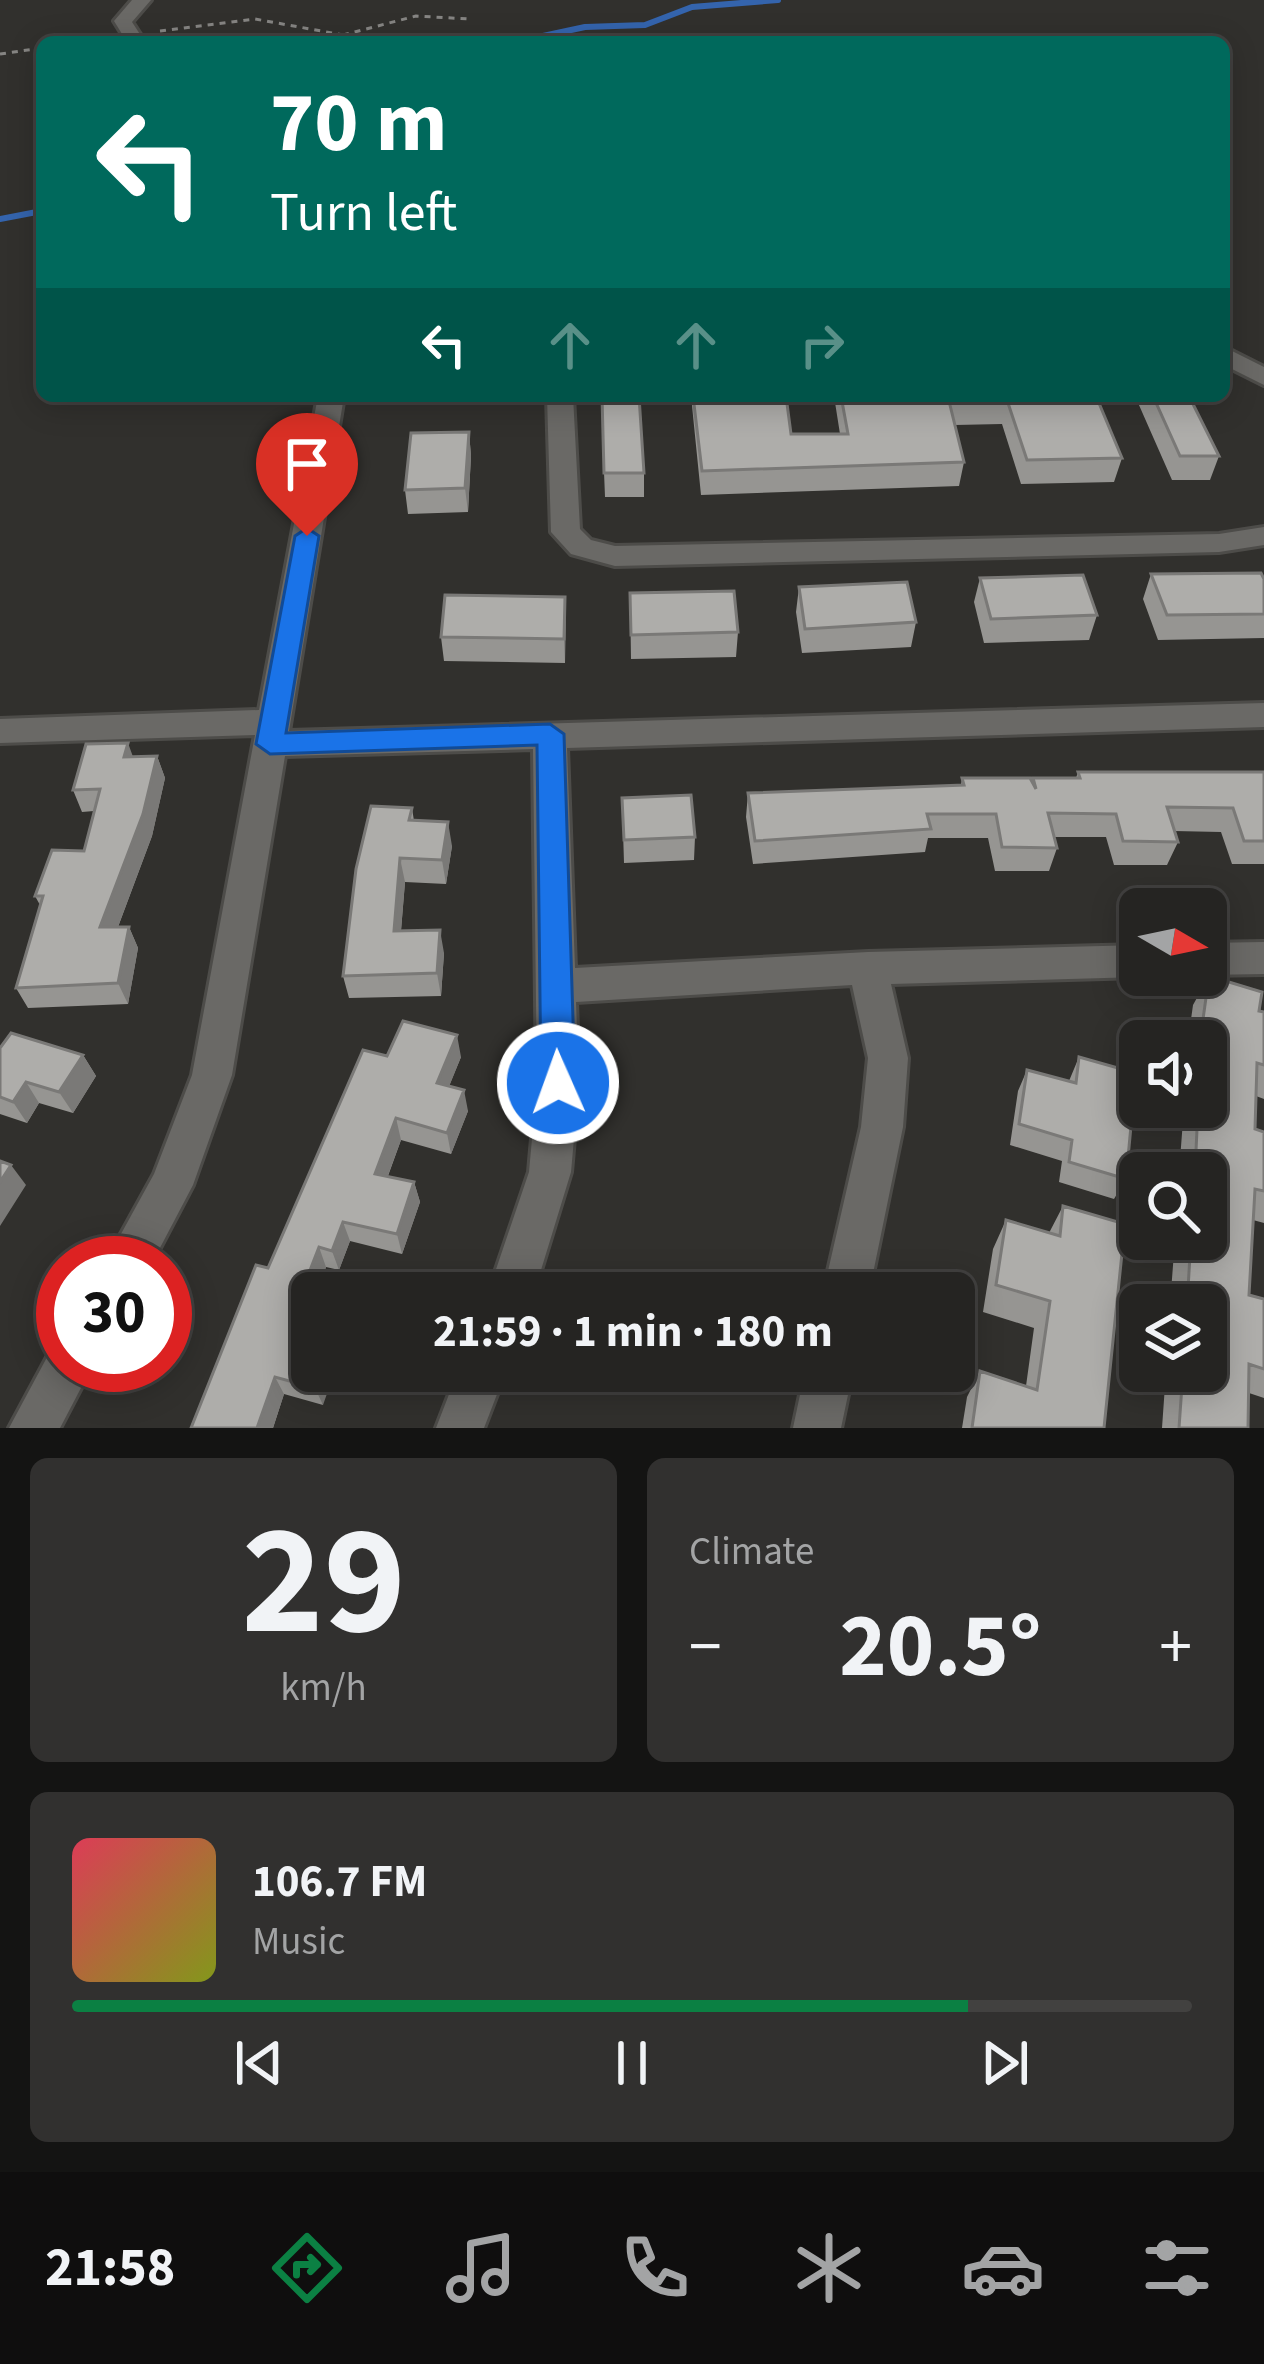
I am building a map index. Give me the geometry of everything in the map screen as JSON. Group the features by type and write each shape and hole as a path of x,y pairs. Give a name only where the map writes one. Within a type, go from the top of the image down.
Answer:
{"street":[{"path":"142,0 123,21 142,36"},
{"path":"1230,359 1264,377"},
{"path":"142,1236 171,1185 212,1075 330,402"},
{"path":"560,402 566,532 581,547 615,556 1219,543 1264,536"},
{"path":"3,741 273,733 550,734 1264,715"},
{"path":"518,1272 550,1172 558,1083 550,734"},
{"path":"1227,959 1264,958"},
{"path":"554,986 868,968 1119,962"},
{"path":"850,1272 881,1126 888,1058 868,968"},
{"path":"33,1428 54,1392"},
{"path":"463,1427 475,1392"},
{"path":"817,1428 825,1392"}],"path":[{"path":"352,36 416,16 470,19"},
{"path":"151,36 185,25 254,20 328,36"},
{"path":"0,54 36,49"}],"building":[{"path":"602,402 639,402 644,473 604,473"},
{"path":"694,402 787,402 791,434 848,434 842,402 949,402 964,462 702,471"},
{"path":"1008,402 1099,402 1122,458 1027,460"},
{"path":"1156,402 1192,402 1219,456 1180,456"},
{"path":"469,432 465,488 405,490 411,433"},
{"path":"1261,573 1264,614 1167,615 1151,574"},
{"path":"1083,575 1097,615 991,619 980,578"},
{"path":"907,582 916,622 805,629 799,587"},
{"path":"734,591 738,632 631,635 630,593"},
{"path":"445,595 565,597 564,639 441,637"},
{"path":"128,743 124,757 157,756 143,814 100,927 129,927 118,983 16,988 43,896 35,896 52,850 84,851 100,789 73,790 86,744"},
{"path":"1078,772 1264,772 1264,841 1244,841 1233,808 1167,807 1178,842 1123,841 1116,814 1048,813 1057,848 1002,847 996,814 927,814 931,829 755,841 748,793 964,785 962,778 1030,778 1036,789 1033,778 1080,778"},
{"path":"691,795 695,837 624,840 622,798"},
{"path":"371,806 412,808 409,820 448,822 442,860 400,858 394,931 440,930 437,973 343,976 356,869"},
{"path":"1227,981 1262,992 1264,1065 1257,1063 1255,1129 1264,1132 1264,1191 1255,1189 1249,1295 1264,1299 1264,1369 1249,1364 1248,1428 1179,1428 1182,1392 1227,1392 1227,1284 1188,1284 1190,1260 1227,1260 1227,1152 1196,1152 1197,1128 1227,1128 1227,1020 1203,1020 1206,996 1227,996"},
{"path":"403,1021 457,1035 437,1083 464,1090 447,1133 396,1118 375,1174 414,1182 397,1234 343,1222 332,1251 319,1247 309,1272 291,1272 291,1381 275,1377 257,1428 191,1428 256,1265 268,1268 363,1050 387,1056"},
{"path":"11,1033 83,1055 59,1092 26,1082 13,1102 0,1097 0,1048"},
{"path":"1079,1057 1119,1068 1119,1128 1131,1128 1129,1152 1119,1152 1119,1177 1069,1162 1072,1140 1019,1124 1027,1070 1076,1083"},
{"path":"0,1161 11,1165 0,1182"},
{"path":"1063,1206 1119,1222 1121,1260 1104,1428 972,1428 980,1371 1037,1390 1050,1301 996,1285 1006,1220 1060,1236"}],"waterway":[{"path":"543,36 585,27 645,25 692,7 778,0"},
{"path":"0,219 36,212"}],"route":[{"path":"307,536 270,744 550,734 558,1083"}]}
